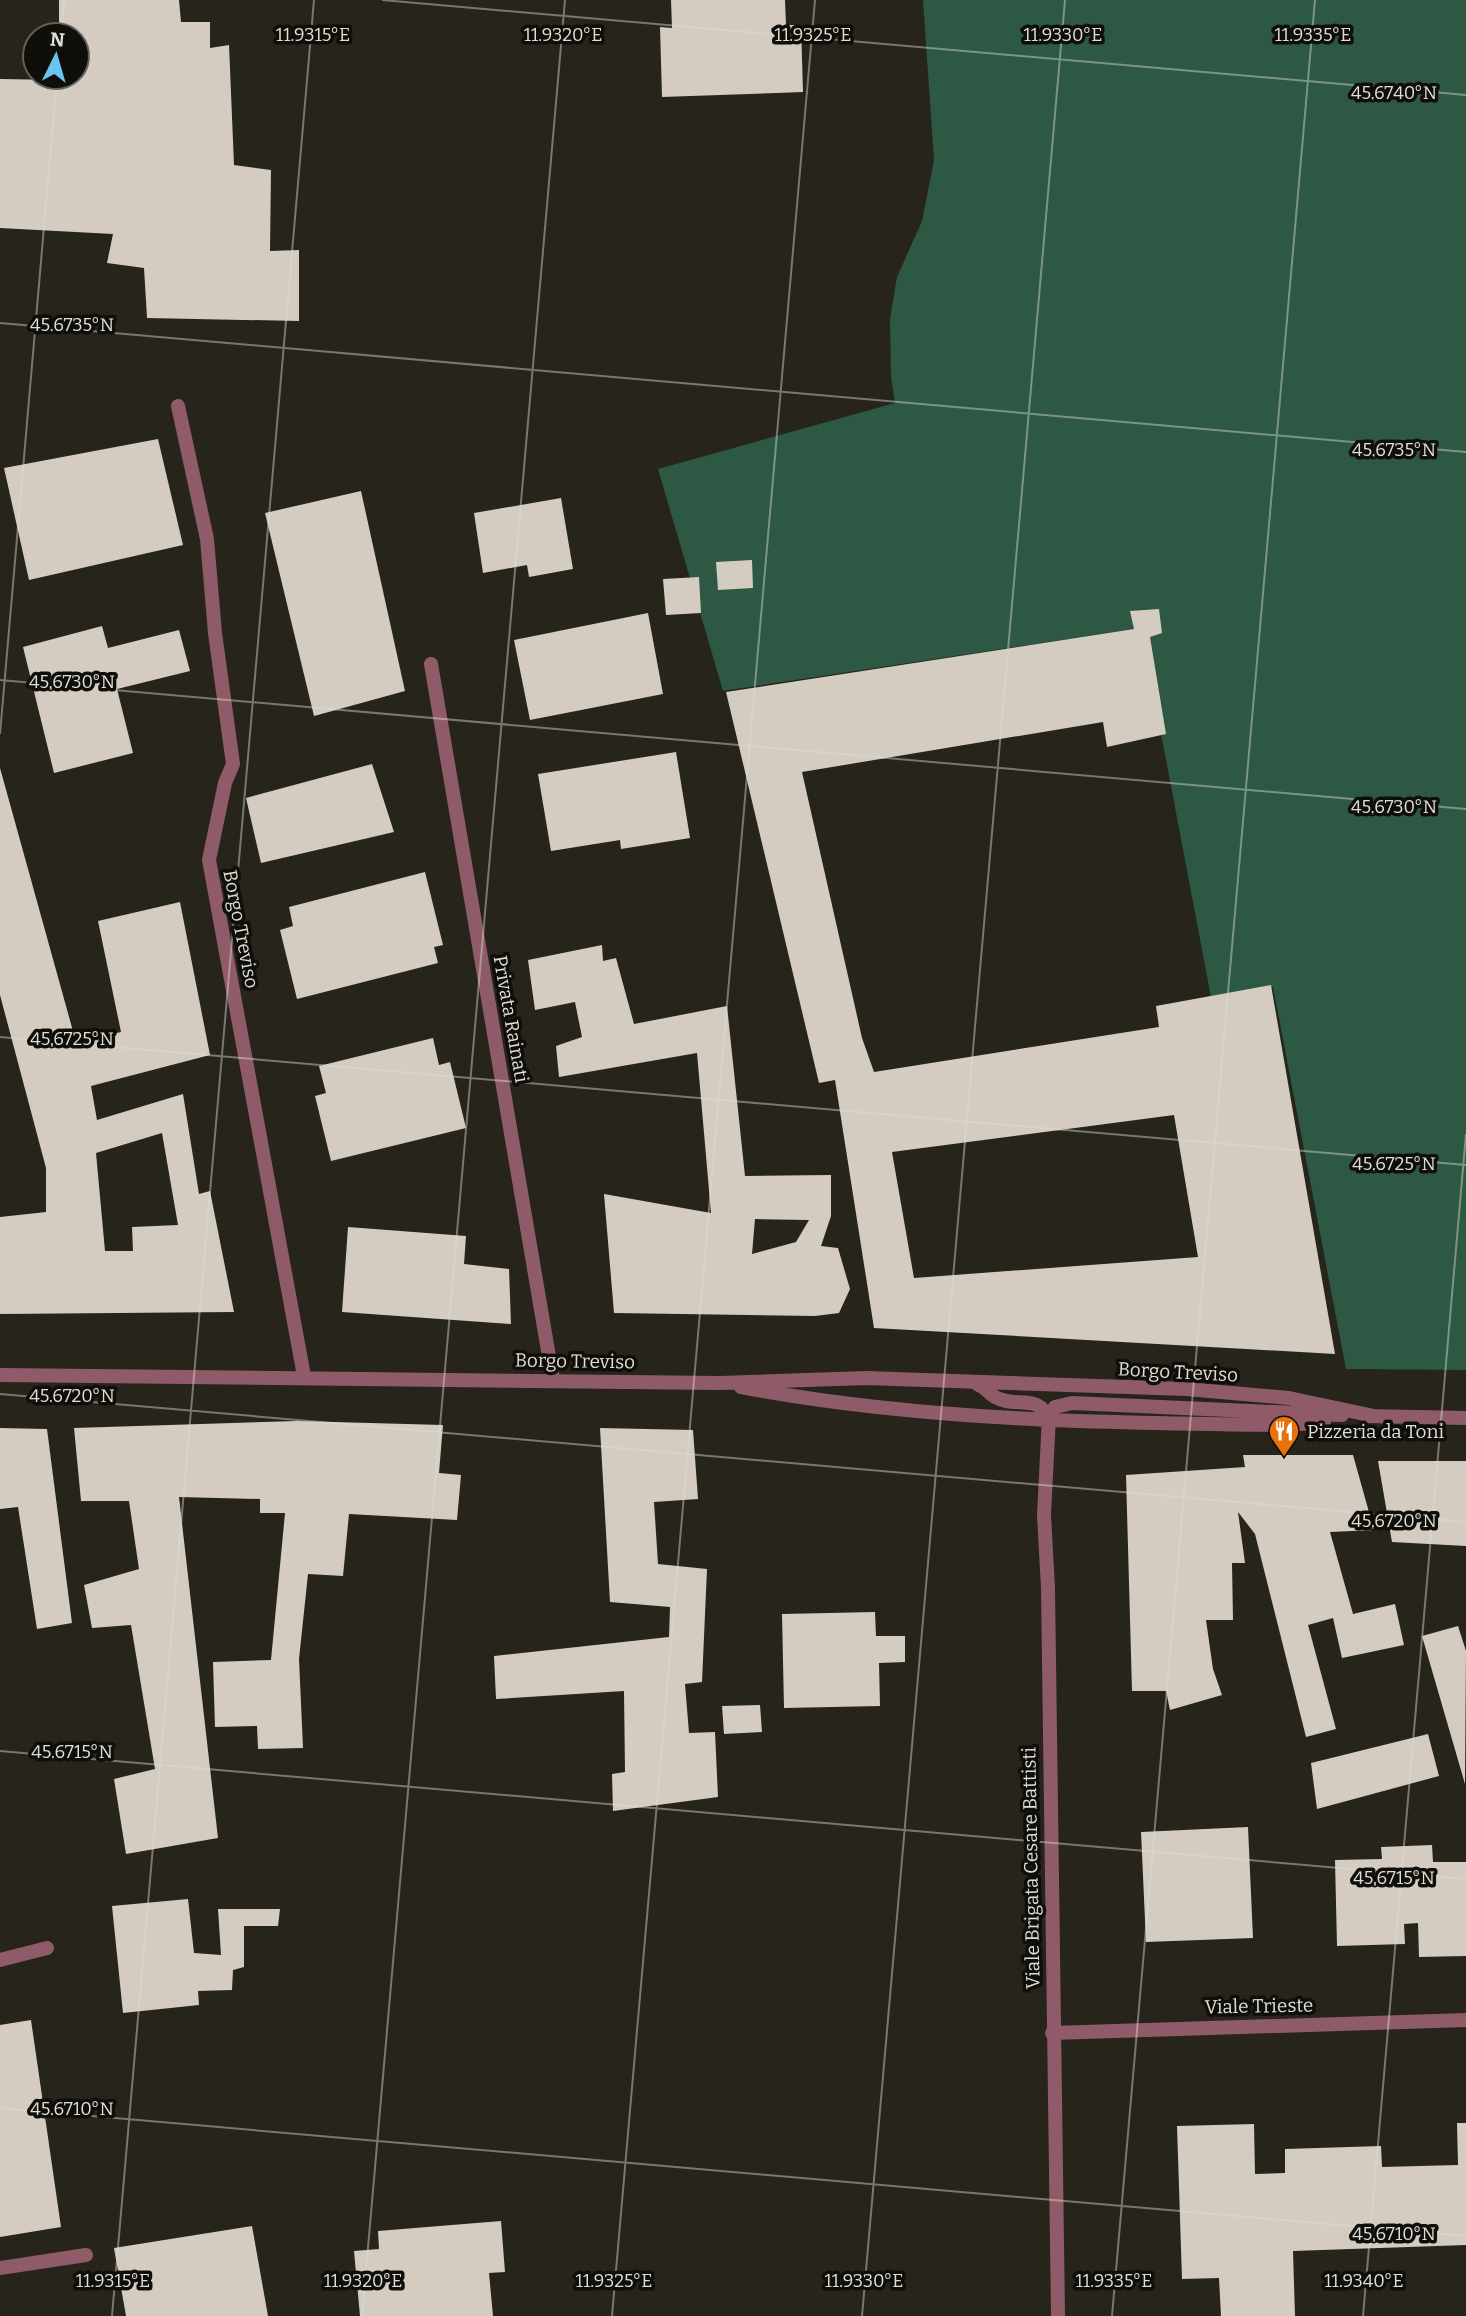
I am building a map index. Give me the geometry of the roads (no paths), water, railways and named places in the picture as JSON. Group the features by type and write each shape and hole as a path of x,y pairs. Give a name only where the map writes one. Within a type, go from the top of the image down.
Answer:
{"street":[{"name":"Borgo Treviso","path":"178,406 207,538 215,633 233,764 225,783 209,860 304,1376"},
{"name":"Privata Rainati","path":"431,664 553,1380"},
{"name":"Borgo Treviso","path":"0,1375 304,1376 720,1383 867,1378 977,1384 1186,1389 1289,1398 1374,1416"},
{"name":"Borgo Treviso","path":"720,1383 834,1404 1048,1420 1287,1425 1374,1416 1466,1418"},
{"name":"Borgo Treviso","path":"977,1384 996,1398 1038,1404 1045,1410 1048,1420"},
{"name":"Viale Brigata Cesare Battisti","path":"1048,1420 1044,1515 1048,1588 1052,2033 1058,2316"},
{"path":"0,1960 47,1948"},
{"name":"Viale Trieste","path":"1052,2033 1466,2020"},
{"path":"0,2269 86,2255"}],"place":[{"name":"Pizzeria da Toni","path":"1284,1458"}]}
